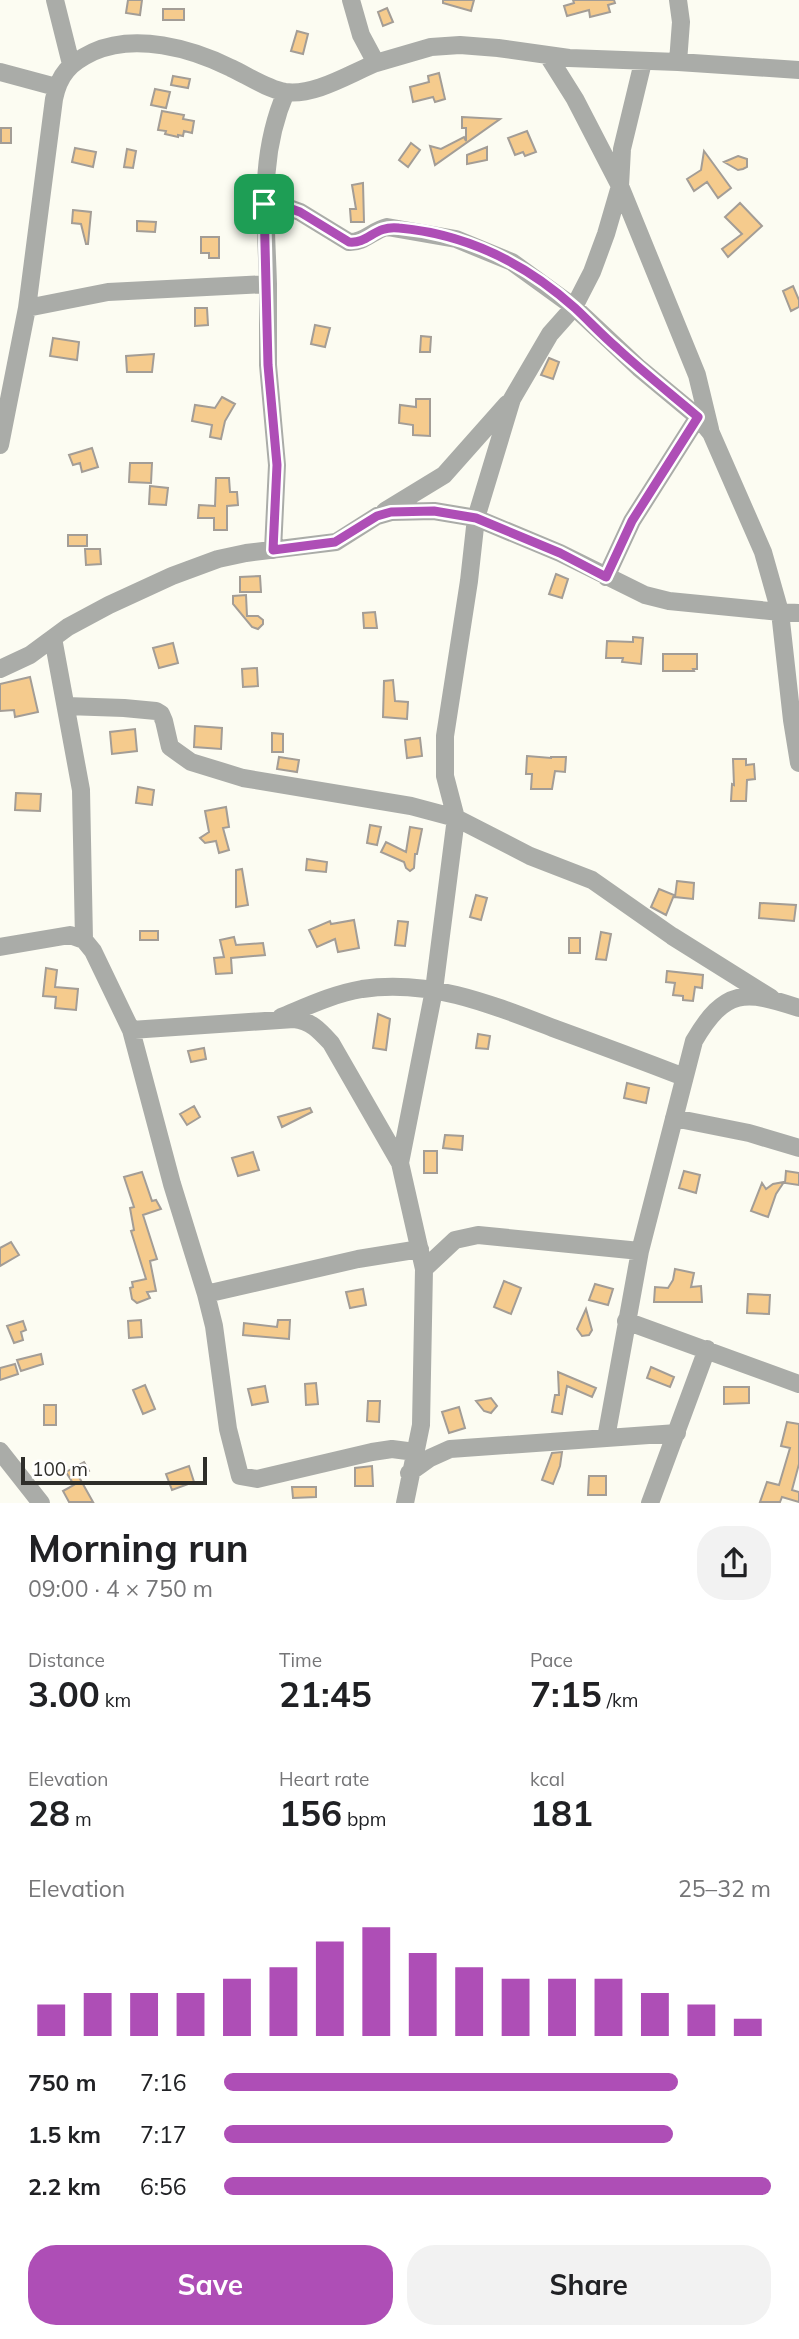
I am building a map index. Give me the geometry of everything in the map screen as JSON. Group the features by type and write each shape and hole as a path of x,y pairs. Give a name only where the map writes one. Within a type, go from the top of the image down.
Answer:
{"street":[{"path":"55,0 71,64"},
{"path":"351,0 361,36 376,63"},
{"path":"678,0 681,22 678,62"},
{"path":"0,445 27,308 56,87 62,73 71,64 113,45 156,45 179,49 223,64 286,92 305,91 376,63 431,47 460,45 548,56 799,70"},
{"path":"548,56 575,99 620,186 697,376 711,433 763,552 780,612 799,763"},
{"path":"0,669 30,655 109,604 172,576 218,559 335,542 444,475 512,398 550,334 574,307 592,272 620,186 622,149 643,62"},
{"path":"0,72 56,87"},
{"path":"273,550 277,465 268,365 264,204 270,141 277,112 286,92"},
{"path":"264,204 300,212 349,242 359,242 387,227 456,239 512,262 574,307 639,368 698,417 711,433"},
{"path":"27,308 108,292 268,284"},
{"path":"400,1163 434,990 456,818 446,784 445,746 476,518 512,398"},
{"path":"606,577 632,521 698,417"},
{"path":"377,516 391,512 434,511 476,518 657,598 799,613"},
{"path":"53,638 81,790 84,940"},
{"path":"66,706 156,711 164,721 170,747 182,757 243,778 411,806 456,818 530,856 592,880 672,936 771,998 799,1008"},
{"path":"0,947 70,935 84,940 93,951 131,1030 172,1184 214,1325 228,1429 240,1476 257,1479 372,1452 415,1452"},
{"path":"274,1020 325,999 363,989 391,986 434,990 464,995 684,1077"},
{"path":"606,1438 640,1251 694,1041 719,1006 739,997 771,998"},
{"path":"131,1030 274,1020 304,1021 316,1027 331,1043 400,1163 424,1269 421,1425 409,1473 405,1503"},
{"path":"674,1118 749,1133 799,1148"},
{"path":"424,1269 455,1240 478,1236 640,1251"},
{"path":"206,1294 358,1259 420,1249"},
{"path":"626,1321 799,1384"},
{"path":"650,1503 707,1349"},
{"path":"409,1473 430,1458 450,1450 677,1433"},
{"path":"0,1451 41,1503"}],"building":[{"path":"128,0 142,0 140,15 126,13"},
{"path":"443,0 474,0 471,11 443,3"},
{"path":"573,0 614,0 615,3 608,5 610,12 590,17 589,10 567,16 564,6 574,3"},
{"path":"387,8 393,22 383,26 378,12"},
{"path":"163,9 184,9 184,20 163,20"},
{"path":"297,31 308,34 303,54 291,51"},
{"path":"439,73 445,99 435,102 433,97 413,102 410,87 429,82 428,76"},
{"path":"173,76 190,79 188,88 171,85"},
{"path":"155,89 170,92 166,108 151,105"},
{"path":"162,111 184,115 183,119 194,121 192,133 184,131 183,136 178,137 158,130"},
{"path":"462,117 500,119 435,165 430,146 441,149 464,137 466,141 466,128 462,128"},
{"path":"1,128 11,128 11,143 1,143"},
{"path":"527,131 536,152 525,156 523,152 515,155 508,138"},
{"path":"411,143 420,150 408,167 399,160"},
{"path":"487,147 487,160 467,164 467,155"},
{"path":"75,148 96,152 93,167 72,162"},
{"path":"127,149 136,151 133,168 124,167"},
{"path":"704,151 731,188 718,198 707,182 694,191 687,179 701,170"},
{"path":"738,156 747,159 747,167 738,170 724,162"},
{"path":"363,183 364,222 351,222 350,209 356,209 352,185"},
{"path":"740,203 762,226 728,257 722,249 742,234 725,217"},
{"path":"73,210 91,212 88,244 81,224 72,223"},
{"path":"137,221 156,222 155,232 137,231"},
{"path":"201,237 219,237 219,258 209,258 209,253 201,253"},
{"path":"793,286 799,307 791,311 783,291"},
{"path":"195,308 207,308 208,325 195,326"},
{"path":"315,325 330,328 325,347 311,344"},
{"path":"421,336 431,337 430,352 420,352"},
{"path":"53,338 79,342 77,360 50,356"},
{"path":"154,354 152,372 127,372 126,356"},
{"path":"549,358 559,362 553,379 541,375"},
{"path":"222,397 235,404 225,421 221,439 210,437 212,425 192,421 195,405 215,408"},
{"path":"416,399 430,399 430,436 413,435 413,425 399,423 400,405 416,407"},
{"path":"92,448 98,467 82,472 80,463 73,465 69,455"},
{"path":"130,463 152,463 151,483 129,482"},
{"path":"216,478 229,478 230,492 237,492 238,505 227,506 227,530 214,530 214,518 198,518 199,505 215,506"},
{"path":"150,486 168,488 166,505 149,504"},
{"path":"68,535 87,535 87,546 68,546"},
{"path":"85,549 100,549 101,564 86,565"},
{"path":"556,574 568,579 562,598 549,594"},
{"path":"260,576 261,592 240,592 240,577"},
{"path":"246,595 247,616 258,616 263,620 258,629 252,627 233,604 233,596"},
{"path":"375,612 377,628 364,628 363,613"},
{"path":"633,637 643,638 641,664 622,662 623,658 606,658 607,641 633,642"},
{"path":"173,643 178,663 159,668 153,648"},
{"path":"663,654 697,654 697,669 663,671"},
{"path":"257,668 258,686 243,687 242,669"},
{"path":"30,677 38,712 15,717 14,710 0,711 0,684"},
{"path":"393,680 395,701 408,702 407,719 383,717 384,681"},
{"path":"195,726 222,728 221,749 194,747"},
{"path":"135,729 137,751 112,754 110,732"},
{"path":"272,733 283,734 283,752 272,752"},
{"path":"420,738 422,756 407,758 405,740"},
{"path":"527,756 566,757 565,772 555,771 552,789 531,789 532,774 526,774"},
{"path":"279,757 299,760 297,772 277,769"},
{"path":"733,759 746,759 746,765 754,764 755,779 747,780 746,801 731,801 732,784 734,785"},
{"path":"138,787 154,790 152,805 136,803"},
{"path":"16,793 41,794 40,811 15,810"},
{"path":"226,807 229,827 223,828 229,850 219,853 216,841 205,843 200,838 209,832 205,811"},
{"path":"370,825 381,827 377,845 367,843"},
{"path":"410,827 422,829 414,868 410,871 404,862 381,852 386,842 406,852"},
{"path":"307,859 327,862 326,872 306,870"},
{"path":"242,869 248,905 236,907 236,870"},
{"path":"677,881 694,883 693,899 675,897"},
{"path":"659,889 674,895 666,915 651,907"},
{"path":"476,895 487,898 481,920 470,917"},
{"path":"760,903 796,905 794,921 759,918"},
{"path":"354,920 359,948 338,952 335,939 317,947 309,930 330,921 331,924"},
{"path":"398,921 408,922 405,946 395,945"},
{"path":"140,931 158,931 158,940 140,940"},
{"path":"601,932 611,934 606,960 596,959"},
{"path":"234,937 236,945 263,943 265,955 231,958 232,973 216,974 214,958 224,957 220,940"},
{"path":"569,938 580,938 580,953 569,953"},
{"path":"46,968 57,970 55,987 78,989 76,1010 55,1008 56,997 43,996"},
{"path":"667,971 703,975 702,988 695,987 693,1001 673,995 675,983 666,982"},
{"path":"378,1014 390,1019 386,1050 373,1048"},
{"path":"478,1034 490,1036 488,1049 476,1048"},
{"path":"204,1048 206,1059 191,1062 188,1051"},
{"path":"627,1083 649,1088 646,1103 624,1098"},
{"path":"194,1106 200,1117 187,1125 180,1114"},
{"path":"310,1108 312,1112 282,1127 278,1117"},
{"path":"445,1135 463,1136 462,1150 443,1148"},
{"path":"424,1151 437,1151 437,1173 424,1173"},
{"path":"253,1152 259,1170 238,1176 232,1158"},
{"path":"684,1171 700,1175 696,1193 679,1188"},
{"path":"786,1171 799,1173 799,1185 785,1183"},
{"path":"142,1172 152,1201 156,1200 161,1209 143,1215 157,1259 150,1261 156,1291 147,1292 150,1298 137,1303 132,1299 132,1282 146,1279 131,1231 134,1230 130,1208 134,1207 124,1177"},
{"path":"784,1182 776,1194 768,1217 751,1211 762,1183 766,1189 773,1184"},
{"path":"11,1242 19,1255 0,1266 0,1248"},
{"path":"675,1269 694,1273 691,1287 701,1286 702,1302 654,1302 655,1287 668,1288"},
{"path":"504,1281 521,1288 511,1314 494,1307"},
{"path":"595,1284 613,1289 608,1305 589,1300"},
{"path":"363,1289 366,1305 350,1308 346,1292"},
{"path":"748,1294 770,1295 769,1314 747,1313"},
{"path":"586,1309 592,1330 589,1335 582,1336 577,1329"},
{"path":"141,1320 142,1337 129,1338 128,1321"},
{"path":"278,1320 290,1320 289,1339 243,1335 244,1323 277,1327"},
{"path":"23,1321 26,1330 21,1332 23,1340 14,1343 7,1326"},
{"path":"41,1354 43,1364 21,1371 17,1360"},
{"path":"15,1364 18,1374 0,1380 0,1368"},
{"path":"651,1367 674,1377 670,1387 647,1378"},
{"path":"558,1372 596,1388 592,1397 567,1386 562,1414 552,1412 555,1395 559,1395"},
{"path":"316,1383 318,1404 306,1405 305,1384"},
{"path":"145,1385 155,1409 143,1414 133,1390"},
{"path":"265,1386 268,1402 252,1405 248,1389"},
{"path":"724,1387 749,1387 749,1403 724,1404"},
{"path":"491,1398 497,1406 491,1413 484,1411 476,1401"},
{"path":"368,1401 380,1401 379,1422 367,1421"},
{"path":"44,1405 56,1405 56,1425 44,1425"},
{"path":"459,1407 465,1428 449,1433 442,1412"},
{"path":"787,1422 799,1424 799,1464 792,1490 799,1492 799,1502 782,1497 780,1502 760,1502 767,1482 779,1485 790,1448 781,1446"},
{"path":"562,1452 553,1484 542,1480 552,1453"},
{"path":"84,1462 89,1471 79,1477 93,1502 69,1502 63,1491 74,1485 66,1472"},
{"path":"189,1466 194,1482 172,1490 166,1474"},
{"path":"372,1466 373,1486 355,1486 355,1468"},
{"path":"589,1476 606,1476 606,1495 588,1495"},
{"path":"292,1487 316,1487 316,1497 293,1498"}],"route":[{"path":"264,204 300,212 349,242 359,242 382,228 399,228 456,239 479,246 512,262 574,307 639,368 698,417 632,521 606,577 560,553 476,518 434,511 391,512 369,520 335,542 273,550 277,465 268,365 264,204"}]}
